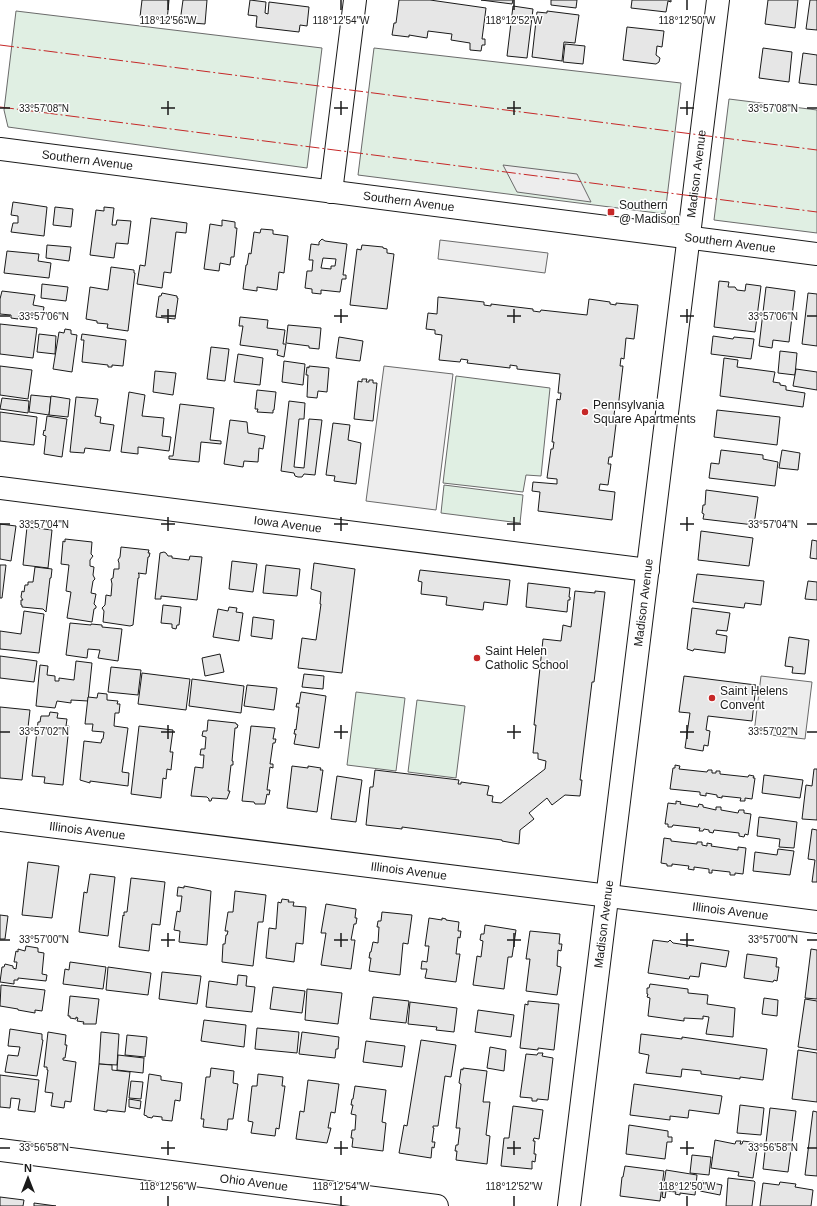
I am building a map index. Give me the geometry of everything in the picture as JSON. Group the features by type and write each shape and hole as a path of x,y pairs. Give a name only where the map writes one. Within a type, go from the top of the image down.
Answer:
{"street":[{"path":"330,192 355,0"},
{"name":"Madison Avenue","path":"569,1206 718,0"},
{"name":"Southern Avenue","path":"0,149 817,254"},
{"name":"Iowa Avenue","path":"0,488 648,570"},
{"name":"Illinois Avenue","path":"0,820 817,922"},
{"name":"Ohio Avenue","path":"0,1150 437,1206"}],"green space":[{"path":"16,11 322,48 307,168 8,127 4,110"},
{"path":"374,48 681,83 665,214 358,175"},
{"path":"729,99 817,110 817,233 714,220"},
{"path":"456,376 550,388 541,476 526,475 523,492 443,483"},
{"path":"444,485 523,495 520,523 441,513"},
{"path":"356,692 405,698 396,771 347,765"},
{"path":"417,700 465,706 456,778 408,772"}],"shaded area":[{"path":"503,165 577,174 591,202 517,192"},
{"path":"440,240 548,253 545,273 438,259"},
{"path":"384,366 453,374 436,510 366,501"},
{"path":"761,676 812,682 805,739 754,733"}],"building":[{"path":"142,0 169,0 167,21 140,17"},
{"path":"183,0 207,0 205,24 180,22"},
{"path":"250,0 266,2 265,13 268,14 269,2 309,7 307,26 300,25 299,32 256,27 257,16 248,15"},
{"path":"399,0 430,0 486,8 482,39 485,39 485,45 482,45 481,51 470,50 470,43 451,40 452,34 428,31 427,38 409,35 409,37 392,35 394,23 396,23"},
{"path":"481,0 513,0 512,4"},
{"path":"551,0 577,0 576,8 551,5"},
{"path":"632,0 671,0 671,2 668,1 666,12 631,8"},
{"path":"768,0 798,0 795,28 765,24"},
{"path":"810,0 817,0 817,30 806,29"},
{"path":"513,6 533,9 527,58 507,56"},
{"path":"547,11 579,15 575,43 564,42 562,61 532,57 537,12 547,13"},
{"path":"627,27 664,31 662,47 657,46 656,55 660,58 659,62 656,64 623,60"},
{"path":"565,44 585,46 583,64 563,62"},
{"path":"763,48 792,52 789,82 759,78"},
{"path":"803,53 817,55 817,85 799,83"},
{"path":"13,202 47,207 44,236 11,232 13,223 18,223 18,216 11,215"},
{"path":"55,207 73,209 71,227 53,225"},
{"path":"104,207 114,208 112,225 116,225 117,220 131,221 128,244 116,243 114,258 90,255 96,210 104,211"},
{"path":"151,218 187,223 186,233 176,232 171,273 164,272 162,288 137,284 140,265 145,266"},
{"path":"222,220 235,222 235,228 237,228 234,257 231,257 230,265 220,263 219,271 204,269 210,224 222,226"},
{"path":"261,229 273,230 273,234 288,236 284,273 279,272 277,290 257,287 257,291 243,289 246,265 249,253 251,254 254,232 260,233"},
{"path":"322,239 325,241 347,244 343,275 346,275 346,279 342,279 340,292 321,290 321,294 312,293 312,289 305,288 307,271 312,271 313,260 309,260 311,244 319,245 319,242","holes":["323,258 336,259 335,266 331,266 331,269 321,268"]},
{"path":"47,245 71,247 69,261 46,258"},
{"path":"362,245 383,247 387,249 387,253 394,254 387,309 350,305 357,249 361,250"},
{"path":"7,251 39,254 38,261 51,263 49,278 4,273"},
{"path":"111,267 134,270 135,273 128,331 107,328 108,324 97,323 97,321 86,319 90,287 108,290"},
{"path":"719,281 729,282 728,287 735,287 737,290 745,291 746,284 761,286 755,332 714,327"},
{"path":"42,284 68,287 66,301 41,298"},
{"path":"766,287 795,291 789,342 773,340 772,348 759,346"},
{"path":"2,291 35,295 33,305 44,307 42,319 19,316 18,319 11,318 11,315 0,314 0,299"},
{"path":"162,293 177,296 178,298 175,319 156,317 159,296 161,296"},
{"path":"808,293 817,294 817,346 802,344"},
{"name":"Pennsylvania Square Apartments","path":"438,297 484,302 484,305 491,306 491,304 533,309 533,311 540,312 541,310 587,315 589,299 610,302 610,304 616,305 616,303 638,305 634,339 626,338 624,359 621,358 620,366 623,366 618,408 615,408 614,415 617,416 612,457 609,457 608,464 611,464 608,485 600,484 599,490 615,492 612,520 538,511 540,492 532,491 533,482 557,484 557,479 547,478 551,449 553,449 554,442 552,442 557,399 560,400 561,393 558,393 560,374 517,369 517,366 510,365 510,368 467,363 468,360 461,359 460,362 439,360 442,335 435,334 435,330 426,329 428,313 437,314"},
{"path":"240,317 268,320 267,328 285,330 283,344 286,344 284,357 277,355 278,350 240,345 243,326 239,326"},
{"path":"0,324 37,328 33,358 0,354"},
{"path":"288,325 321,328 319,349 286,343"},
{"path":"65,329 71,330 71,334 77,335 72,372 53,369 59,332 64,333"},
{"path":"39,334 56,336 55,354 37,352"},
{"path":"82,334 126,340 123,366 112,365 112,367 108,367 108,365 82,362 84,340 81,340"},
{"path":"713,336 733,339 734,337 754,339 751,359 711,354"},
{"path":"339,337 363,341 360,361 336,358"},
{"path":"211,347 229,349 225,381 207,379"},
{"path":"780,351 797,353 795,375 778,373"},
{"path":"238,354 263,358 260,385 234,382"},
{"path":"724,358 738,360 737,367 775,372 773,382 786,386 786,390 805,393 803,407 720,396"},
{"path":"284,361 305,364 303,385 282,382"},
{"path":"0,366 32,370 28,399 0,395"},
{"path":"309,366 329,368 327,392 318,391 317,398 307,397 308,375 306,375 307,367 309,368"},
{"path":"796,369 817,372 817,390 793,386"},
{"path":"155,371 176,373 173,395 153,392"},
{"path":"362,379 367,379 366,382 373,380 373,383 377,383 373,421 354,419 358,381 362,382"},
{"path":"257,390 276,392 273,413 257,412 258,409 255,409"},
{"path":"129,392 145,395 142,416 164,418 162,436 171,437 169,451 138,447 138,454 121,452"},
{"path":"31,395 51,397 49,415 29,412"},
{"path":"51,396 70,399 68,417 49,415"},
{"path":"76,397 98,399 95,416 101,417 100,423 114,425 110,451 85,448 84,453 70,452"},
{"path":"2,398 29,401 28,413 0,409"},
{"path":"289,401 305,403 304,419 299,419 294,467 304,468 309,419 322,420 315,475 304,474 302,477 298,477 295,476 294,473 281,471"},
{"path":"180,404 214,408 210,440 221,441 221,444 201,442 199,462 169,459 169,456 173,456"},
{"path":"717,410 780,417 777,445 714,437"},
{"path":"0,412 37,417 34,445 0,441"},
{"path":"47,416 67,419 62,457 44,454 46,436 43,435"},
{"path":"230,420 247,422 248,433 265,436 263,449 259,448 258,462 244,461 243,467 224,464"},
{"path":"333,423 350,425 348,440 361,443 356,484 334,481 335,476 326,475"},
{"path":"721,450 763,455 763,459 778,462 775,486 709,478 711,463 719,464"},
{"path":"782,450 800,453 798,470 779,468"},
{"path":"706,490 758,497 754,525 703,519 704,514 702,513 703,505 705,505"},
{"path":"0,524 16,526 11,561 0,559"},
{"path":"27,527 52,530 48,568 23,565"},
{"path":"701,531 753,538 749,566 698,560"},
{"path":"65,539 92,542 91,554 93,556 90,560 90,566 94,567 93,575 95,579 93,581 91,593 96,594 94,604 96,608 94,609 92,622 67,618 71,592 66,591 69,565 61,564 63,541 65,542"},
{"path":"812,540 817,541 817,559 810,558"},
{"path":"121,547 149,550 148,553 150,553 148,557 146,574 138,573 139,578 133,625 130,626 103,622 104,611 102,608 105,605 106,595 111,596 111,579 113,578 114,569 119,569 118,560 120,557"},
{"path":"164,552 168,556 172,556 172,558 189,560 190,556 202,557 197,600 161,596 161,599 155,599 160,553"},
{"path":"232,561 257,564 253,592 229,589"},
{"path":"314,563 355,569 342,673 298,668 302,638 316,640 321,604 321,592 311,589"},
{"path":"0,565 6,565 2,598 0,598"},
{"path":"266,565 300,569 297,596 263,593"},
{"path":"35,567 52,569 46,612 43,609 22,607 21,605 21,600 23,600 21,597 22,591 24,592 25,585 28,585 28,582 33,582"},
{"path":"420,570 510,580 507,605 484,602 483,610 446,605 447,597 421,594 422,582 418,581"},
{"path":"697,574 764,581 761,605 745,603 744,608 693,602"},
{"path":"808,581 817,582 817,600 805,599"},
{"path":"528,583 570,588 570,600 568,600 567,612 526,607"},
{"path":"575,591 595,593 595,591 605,592 594,682 592,682 580,780 582,780 580,796 565,795 552,805 547,798 529,813 534,819 520,830 519,844 502,840 402,827 402,829 366,825 370,787 373,787 375,770 459,780 458,784 461,784 461,782 489,786 487,795 493,796 492,802 501,803 545,769 546,761 538,759 538,753 533,753 536,725 534,725 543,639 561,641 563,625 571,627"},
{"path":"163,605 181,607 179,625 177,625 176,629 172,628 172,624 161,623"},
{"path":"229,607 237,608 236,612 243,613 239,641 213,637 218,609 228,611"},
{"path":"692,608 730,613 727,631 717,630 716,634 727,636 725,653 694,649 693,651 687,649"},
{"path":"24,611 44,614 39,653 0,649 0,631 21,634"},
{"path":"253,617 274,620 272,639 251,636"},
{"path":"70,623 102,625 102,627 122,629 118,661 98,658 100,650 88,649 87,658 66,655"},
{"path":"789,637 809,640 805,674 792,673 793,667 785,666"},
{"path":"220,654 224,672 205,676 202,658"},
{"path":"0,656 37,661 34,682 0,678"},
{"path":"76,661 92,663 88,701 71,700 71,703 57,701 55,708 36,706 40,665 48,666 47,675 55,676 55,681 59,681 59,678 74,680"},
{"path":"111,667 141,670 138,695 108,692"},
{"path":"142,673 190,679 186,710 138,704"},
{"path":"304,674 324,676 323,689 302,687"},
{"path":"684,676 756,685 752,721 708,716 706,730 710,731 708,746 704,745 703,751 685,748 690,713 679,712"},
{"path":"192,679 244,686 241,713 189,706"},
{"path":"247,685 277,688 274,710 244,706"},
{"path":"301,692 326,696 319,748 294,744 296,734 294,734 295,729 296,730 299,707 296,707 297,703 299,704"},
{"path":"98,693 107,694 107,700 118,701 117,704 120,704 119,713 115,713 114,726 128,728 122,772 129,773 128,786 90,781 90,783 80,780 84,741 101,743 103,739 104,732 92,731 93,724 85,724 88,697 97,698"},
{"path":"0,707 30,710 22,780 0,778"},
{"path":"50,712 58,713 57,718 67,719 66,726 69,726 63,785 44,783 45,777 32,776 38,722 40,722 41,716 49,716"},
{"path":"208,720 236,723 238,725 237,728 235,728 232,761 233,765 231,765 228,791 230,791 227,799 212,798 211,801 209,801 207,797 191,796 195,767 203,768 204,755 200,755 201,749 205,749 206,737 202,736 203,731 207,731"},
{"path":"139,726 173,730 170,752 173,752 171,770 167,769 166,779 163,778 161,798 131,794"},
{"path":"251,726 275,728 273,739 276,739 275,743 273,743 270,764 273,764 273,768 270,767 267,790 270,790 269,795 267,794 265,804 255,804 254,802 242,801"},
{"path":"675,765 680,766 679,769 707,772 708,770 712,770 712,773 720,771 720,774 748,777 749,775 754,776 752,799 745,798 745,801 740,801 741,798 722,796 722,798 717,797 717,795 706,793 706,796 700,795 700,792 670,789 673,768 675,768"},
{"path":"292,766 308,768 308,766 321,768 320,770 323,770 317,812 287,808"},
{"path":"814,769 817,769 817,820 802,819 806,785 812,786"},
{"path":"764,775 803,780 800,798 762,793"},
{"path":"337,776 362,780 356,822 331,819"},
{"path":"676,801 681,802 680,804 698,807 699,804 703,805 703,807 716,810 716,807 721,807 721,810 738,813 739,810 744,810 744,813 751,814 748,835 745,834 744,837 739,836 739,833 714,830 713,833 704,829 703,831 699,831 700,828 673,825 672,827 668,827 668,824 665,824 668,803 676,804"},
{"path":"759,817 797,822 794,848 779,847 780,839 757,836"},
{"path":"812,829 817,830 817,882 812,882 815,860 808,859"},
{"path":"664,838 671,839 671,841 697,844 697,842 702,842 702,845 707,846 707,843 712,844 711,846 738,850 738,847 746,848 743,874 735,873 735,875 730,875 730,872 712,870 712,873 709,873 709,869 694,867 694,870 688,869 689,866 672,864 672,866 667,866 667,864 661,863"},
{"path":"778,849 794,851 790,875 753,871 755,852 777,855"},
{"path":"28,862 59,866 52,918 22,915"},
{"path":"90,874 115,877 108,936 79,932 84,892 87,893"},
{"path":"131,878 165,882 160,925 152,924 149,951 119,947 123,915 124,916 124,912 127,912"},
{"path":"184,886 211,891 207,945 179,942 180,931 174,930 177,911 180,912 182,896 177,896 178,887 184,888"},
{"path":"235,891 266,895 263,922 258,922 253,966 222,962 223,944 225,944 228,931 225,931 228,912 233,912"},
{"path":"282,899 289,900 288,902 294,902 293,906 306,907 303,944 296,943 294,962 266,958 269,928 276,929 278,902 281,903"},
{"path":"326,904 356,909 355,918 357,918 356,924 354,924 351,940 355,940 351,969 321,965 326,933 321,933"},
{"path":"382,912 412,915 408,944 403,943 400,975 369,971 371,958 369,958 370,952 373,942 378,943 379,927 377,927 378,921 381,921"},
{"path":"0,915 8,916 5,939 0,939"},
{"path":"429,918 442,920 442,918 459,922 458,931 461,931 460,938 458,937 456,954 460,954 456,982 425,978 427,969 421,969 422,961 427,962 429,946 425,946"},
{"path":"485,925 516,930 512,957 508,957 504,989 473,985 477,956 481,957 483,941 480,940 481,934 484,934"},
{"path":"530,931 560,934 559,944 562,944 561,951 558,950 557,966 561,967 557,995 526,991 530,959 526,959"},
{"path":"653,940 668,942 670,940 673,943 729,951 726,967 701,963 699,977 690,976 689,979 648,973"},
{"path":"26,946 38,948 38,952 44,953 42,974 47,975 46,981 18,978 18,980 14,980 14,984 0,982 2,967 4,967 5,964 13,966 13,968 16,969 17,962 14,962 16,951 18,952 18,949 25,951"},
{"path":"811,949 817,950 817,999 805,998"},
{"path":"747,954 777,958 776,967 779,967 777,981 774,980 773,982 744,978"},
{"path":"70,962 106,967 103,989 63,984 65,969 69,970"},
{"path":"108,967 151,973 148,995 106,990"},
{"path":"162,972 201,976 197,1004 159,999"},
{"path":"238,975 247,976 246,986 255,987 252,1012 206,1007 209,981 237,985"},
{"path":"650,984 688,989 688,993 708,995 707,1004 735,1008 733,1037 706,1034 709,1017 703,1016 703,1019 684,1018 684,1021 648,1016 650,998 647,997 647,988 649,988"},
{"path":"1,985 45,990 42,1011 35,1010 35,1013 0,1006"},
{"path":"273,987 305,991 302,1013 270,1009"},
{"path":"307,989 342,993 338,1024 305,1020"},
{"path":"70,996 99,999 96,1024 83,1024 84,1022 77,1021 78,1018 70,1018 70,1016 68,1016"},
{"path":"373,997 409,1001 406,1023 370,1019"},
{"path":"764,998 778,1000 777,1016 762,1014"},
{"path":"805,999 817,1001 817,1050 798,1047"},
{"path":"528,1001 559,1004 554,1050 520,1048 525,1004 528,1005"},
{"path":"410,1002 457,1008 454,1032 436,1030 437,1027 408,1024"},
{"path":"478,1010 514,1015 511,1037 475,1032"},
{"path":"204,1020 246,1025 244,1047 201,1041"},
{"path":"257,1028 299,1032 297,1053 255,1049"},
{"path":"10,1029 42,1034 43,1040 37,1076 5,1072 8,1055 18,1056 20,1047 8,1046"},
{"path":"48,1032 66,1035 65,1045 67,1045 65,1058 63,1058 63,1060 76,1062 71,1102 65,1101 64,1108 51,1106 53,1093 45,1092 48,1070 47,1067 44,1067"},
{"path":"101,1032 119,1034 117,1065 99,1064"},
{"path":"302,1032 339,1037 338,1049 336,1049 335,1058 299,1054"},
{"path":"641,1034 682,1039 682,1037 767,1049 763,1080 740,1077 740,1079 701,1074 701,1071 682,1069 681,1077 646,1073 649,1055 639,1053"},
{"path":"127,1035 147,1037 145,1057 125,1055"},
{"path":"421,1040 456,1045 451,1077 445,1076 438,1126 433,1126 432,1142 435,1142 434,1148 432,1147 431,1158 399,1153 404,1125 407,1126"},
{"path":"366,1041 405,1046 402,1067 363,1062"},
{"path":"490,1047 506,1050 504,1071 487,1068"},
{"path":"798,1050 817,1053 817,1102 792,1099"},
{"path":"538,1053 543,1053 542,1056 553,1058 548,1100 537,1099 537,1101 532,1101 532,1098 520,1097 526,1054 537,1055"},
{"path":"118,1055 144,1058 143,1073 117,1070"},
{"path":"99,1064 112,1065 112,1070 130,1072 125,1112 94,1110"},
{"path":"211,1068 234,1071 233,1083 238,1084 233,1119 228,1119 227,1130 203,1127 204,1119 201,1119 206,1077 210,1077"},
{"path":"463,1068 487,1071 483,1102 490,1102 486,1135 490,1136 487,1164 456,1160 457,1151 455,1151 456,1145 458,1145 460,1128 456,1128 461,1084 459,1083 461,1069 463,1070"},
{"path":"149,1074 161,1076 161,1080 182,1083 180,1101 175,1100 172,1121 162,1120 162,1117 153,1116 152,1118 144,1115"},
{"path":"258,1074 283,1077 282,1086 285,1086 279,1129 276,1128 275,1136 251,1133 253,1122 248,1121 252,1086 257,1086"},
{"path":"0,1075 39,1080 35,1112 18,1110 20,1099 11,1098 10,1108 0,1107"},
{"path":"308,1080 339,1084 335,1113 331,1112 328,1128 331,1128 327,1143 296,1139 300,1111 304,1112"},
{"path":"131,1081 143,1082 141,1099 129,1098"},
{"path":"634,1084 722,1096 719,1114 689,1110 688,1118 670,1116 670,1120 630,1115"},
{"path":"355,1086 386,1090 382,1122 386,1123 383,1151 352,1147 352,1130 355,1130 356,1115 351,1114 353,1105 351,1105"},
{"path":"129,1099 141,1101 140,1109 129,1107"},
{"path":"740,1105 764,1108 761,1135 737,1133"},
{"path":"513,1106 543,1110 539,1139 534,1138 533,1141 535,1141 534,1154 536,1154 535,1162 532,1161 532,1169 501,1166 504,1138 509,1138"},
{"path":"770,1108 796,1111 788,1172 763,1169"},
{"path":"813,1111 817,1112 817,1176 805,1175"},
{"path":"629,1125 668,1131 668,1137 672,1137 672,1142 667,1142 665,1159 626,1154"},
{"path":"715,1140 735,1144 736,1141 741,1141 740,1144 742,1144 743,1141 758,1143 753,1178 738,1176 739,1172 711,1168"},
{"path":"692,1155 711,1157 709,1175 690,1173"},
{"path":"625,1166 664,1171 660,1201 620,1196"},
{"path":"666,1170 697,1175 695,1195 680,1193 680,1195 675,1194 676,1192 666,1191 665,1198 662,1197"},
{"path":"728,1178 755,1182 752,1206 726,1206"},
{"path":"702,1181 722,1185 720,1195 700,1191"},
{"path":"780,1182 796,1184 795,1187 813,1190 811,1206 760,1206 763,1183 779,1185"},
{"path":"0,1197 24,1200 23,1206 0,1206"},
{"path":"34,1203 56,1206 34,1206"}],"power":[{"path":"0,45 817,150"},
{"path":"0,107 817,212"}],"place":[{"name":"Southern @ Madison","path":"611,212"},
{"name":"Pennsylvania Square Apartments","path":"585,412"},
{"name":"Saint Helen Catholic School","path":"477,658"},
{"name":"Saint Helens Convent","path":"712,698"}]}
